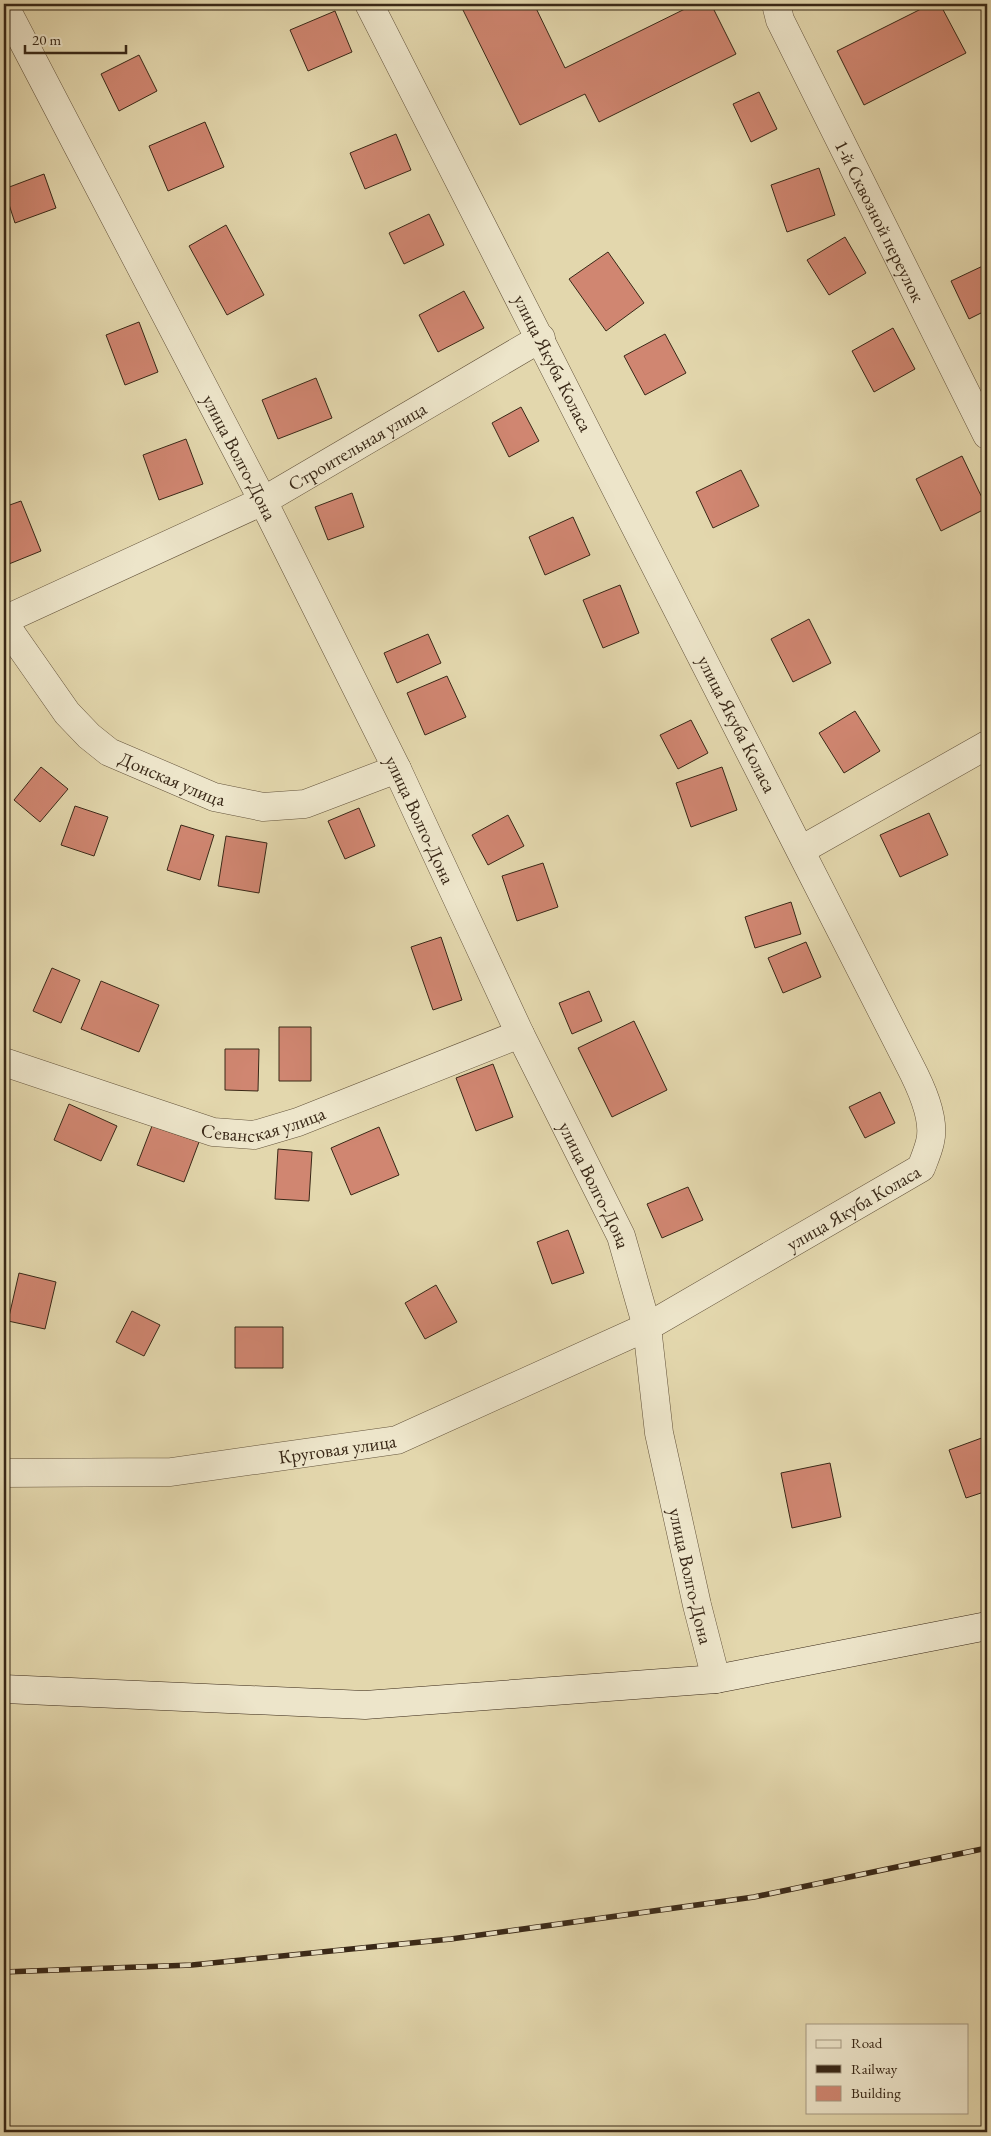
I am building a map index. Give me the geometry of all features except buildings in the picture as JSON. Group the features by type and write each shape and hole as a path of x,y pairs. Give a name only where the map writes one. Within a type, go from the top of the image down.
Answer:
{"street":[{"name":"улица Якуба Коласа","path":"369,4 922,1088 929,1115 931,1141 921,1168 647,1327"},
{"name":"улица Волго-Дона","path":"4,5 263,500 397,770 520,1034 620,1236 647,1327 659,1433 697,1605 716,1679"},
{"name":"1-й Сквозной переулок","path":"776,5 780,20 987,434"},
{"name":"Строительная улица","path":"4,621 263,500 541,338"},
{"name":"Донская улица","path":"4,621 67,713 89,736 109,752 214,797 262,807 305,804 397,770"},
{"path":"801,850 987,746"},
{"name":"Севанская улица","path":"4,1062 213,1132 254,1135 298,1122 520,1034"},
{"name":"Круговая улица","path":"4,1473 171,1472 397,1440 647,1327"},
{"path":"4,1689 365,1705 716,1679 987,1626"}],"railway":[{"path":"4,1972 192,1965 451,1939 754,1897 987,1848"}]}
